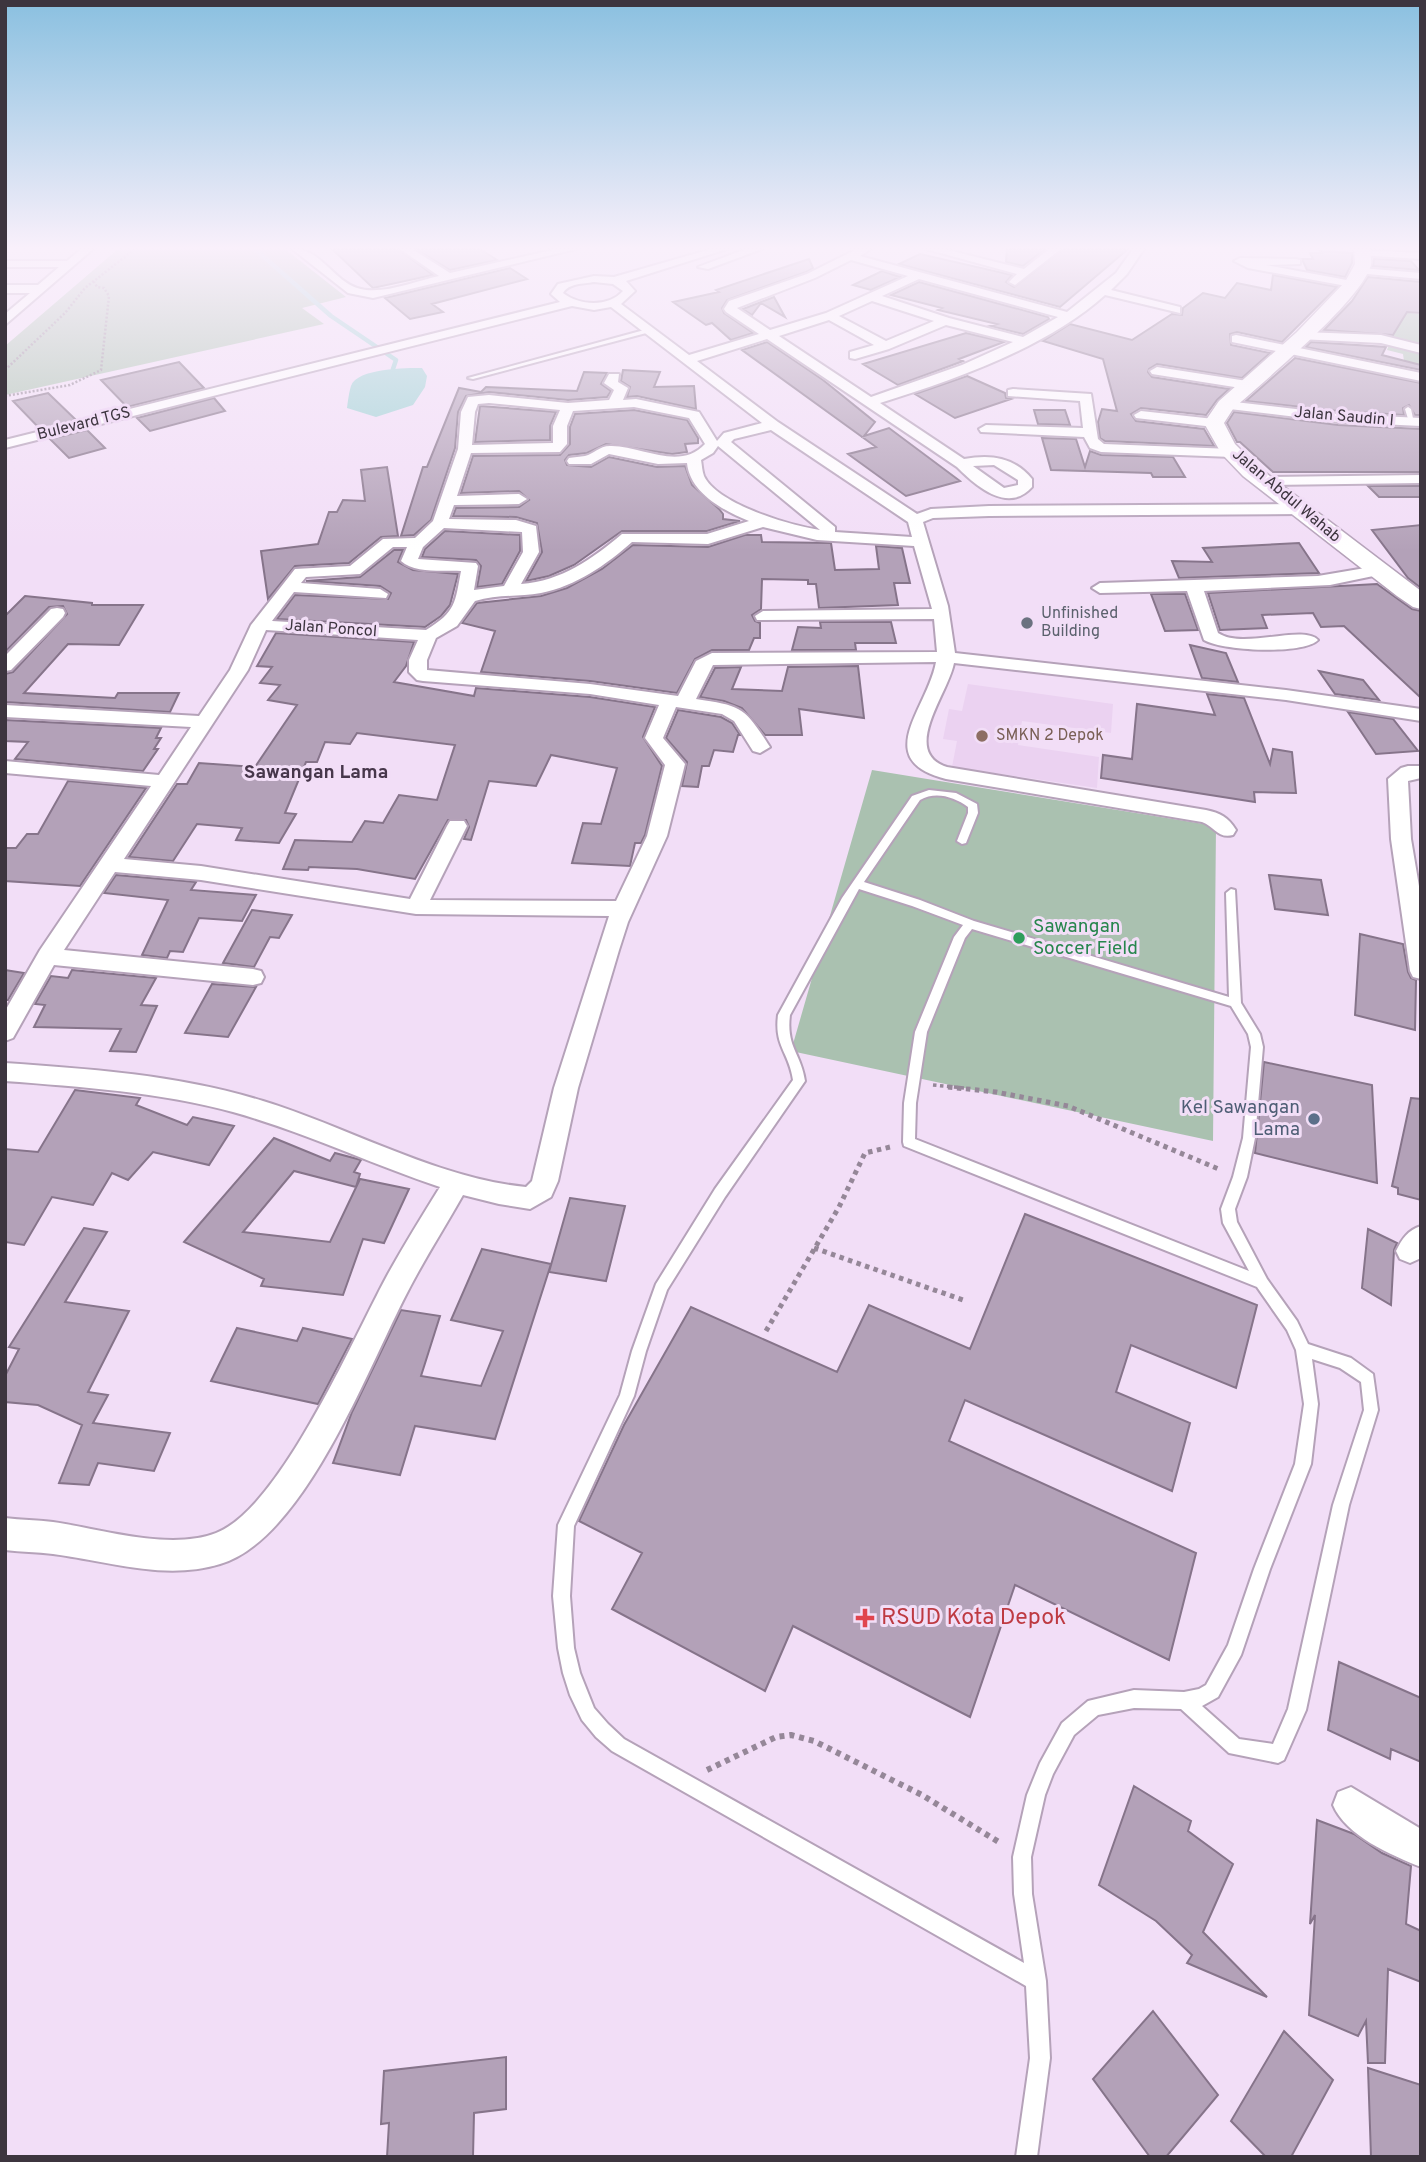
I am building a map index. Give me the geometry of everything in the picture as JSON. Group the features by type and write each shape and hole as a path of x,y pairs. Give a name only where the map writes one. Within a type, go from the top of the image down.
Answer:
{"street":[{"name":"Bulevard TGS","path":"5,431 360,350"},
{"name":"Bulevard TGS","path":"5,444 361,350"},
{"path":"673,350 773,425 915,520 940,614 946,657 917,741 919,758 926,767 946,773 1206,816 1219,821 1226,830"},
{"path":"687,360 722,350"},
{"path":"791,350 962,464"},
{"path":"855,355 872,350"},
{"path":"868,402 942,379 1005,350"},
{"path":"1220,414 1247,385 1287,350"},
{"path":"1293,350 1421,377"},
{"path":"1157,371 1175,368 1247,385"},
{"path":"614,377 611,383 621,388 614,406"},
{"path":"1013,393 1086,397 1095,445 1110,449 1232,453"},
{"path":"574,460 590,460 606,450 631,452 651,460 693,458 709,449 712,444 694,415 667,408 641,408 636,403 568,407 489,399 473,400 468,412 465,449 440,523 416,544 409,561 418,564 470,566 464,602 452,621 429,635 418,660 418,672 423,676 560,686 727,709 736,714 760,747"},
{"path":"465,449 555,449 560,444 560,426 568,407"},
{"name":"Jalan Abdul Wahab","path":"1220,414 1216,432 1232,453 1377,572 1421,602"},
{"name":"Jalan Saudin I","path":"1141,415 1414,418"},
{"path":"773,425 729,436 723,443 829,530"},
{"path":"986,429 1091,433"},
{"path":"693,458 695,474 704,486 738,510 763,522 809,534 920,542"},
{"path":"1264,481 1421,480"},
{"path":"447,501 519,499"},
{"path":"915,520 931,514 989,511 1300,509"},
{"path":"464,602 478,593 540,588 568,580 599,562 628,537 708,538 763,522"},
{"path":"440,523 516,525 530,529 531,552 510,590"},
{"path":"260,625 288,587 304,571 354,571 388,542 416,544"},
{"path":"1100,588 1194,587 1324,580 1377,572"},
{"path":"288,587 380,594"},
{"path":"1194,587 1210,636 1215,642 1233,645 1309,640"},
{"path":"5,666 57,613"},
{"path":"763,615 940,614"},
{"path":"800,615 804,635"},
{"name":"Jalan Poncol","path":"5,1031 48,956 239,670 260,625 429,635"},
{"path":"5,1072 145,1085 224,1100 264,1111 457,1182 520,1198 530,1198 541,1189 566,1088 623,909 657,836 676,769 674,760 654,738 706,659 946,657 1286,695 1421,715"},
{"path":"5,711 203,722"},
{"path":"5,767 163,781"},
{"path":"1421,772 1408,772 1398,779 1401,839 1421,971"},
{"path":"416,907 457,826"},
{"path":"108,864 201,873 416,907 623,909"},
{"path":"48,956 253,977"},
{"path":"5,1534 53,1538 109,1550 172,1555 224,1547 248,1531 270,1508 329,1421 398,1284 457,1182"},
{"path":"1351,1805 1371,1821 1421,1849"}],"lane":[{"path":"471,378 577,350"},
{"path":"961,841 973,813 973,806 953,796 922,793 916,797 857,884 784,1015 781,1031 785,1048 798,1069 799,1080 720,1193 661,1288 627,1396 566,1525 563,1542 563,1597 569,1662 575,1686 588,1714 603,1733 618,1745 684,1780 1036,1982"},
{"path":"857,884 916,902 970,925 1235,1003"},
{"path":"1026,2157 1040,2058 1036,1982 1023,1894 1022,1857 1034,1805 1046,1769 1062,1737 1082,1715 1094,1707 1113,1701 1184,1701 1213,1691 1236,1649 1262,1569 1303,1464 1311,1404 1304,1350 1285,1314 1262,1283 1230,1223 1228,1209 1240,1177 1249,1138 1257,1047 1254,1034 1235,1003 1231,893"},
{"path":"970,925 960,937 921,1032 915,1086 910,1103 909,1142 1262,1283"},
{"path":"1184,1701 1235,1747 1278,1754 1297,1710 1341,1504 1371,1410 1368,1378 1356,1367 1342,1359 1304,1350"}],"path":[{"path":"5,370 25,350"},
{"path":"5,396 40,391 97,374 102,350"},
{"path":"915,1086 974,1088 1056,1103 1240,1177"},
{"path":"766,1331 839,1207 865,1153 909,1142"},
{"path":"814,1248 963,1300"},
{"path":"684,1780 750,1751 764,1741 791,1735 848,1756 922,1795 1022,1857"}],"shaded area":[{"path":"5,350 208,350 5,395"},
{"path":"1387,350 1421,350 1421,366 1404,361 1403,354"},
{"path":"422,368 427,376 425,387 413,405 376,417 347,408 351,386 355,380 383,370"},
{"name":"SMKN 2 Depok","path":"968,684 1113,704 1111,733 1022,721 1018,745 1099,757 1097,788 952,767 957,741 943,739 949,709 962,711"},
{"name":"Sawangan Soccer Field","path":"872,770 1216,826 1213,1141 791,1051"}],"building":[{"path":"742,350 779,350 823,380 875,422 864,436 889,428 960,481 906,496 848,454 876,447"},
{"path":"910,350 983,350 959,359 963,361 898,385 863,364"},
{"path":"1073,350 1255,350 1270,353 1242,378 1157,364 1149,369 1152,377 1229,389 1206,415 1141,408 1131,414 1136,421 1204,429 1214,446 1105,441 1100,438 1098,422 1102,409 1117,411 1103,359"},
{"path":"1320,350 1385,350 1382,355 1421,365 1421,370"},
{"path":"1295,358 1421,383 1421,415 1415,415 1409,405 1403,408 1404,415 1246,401"},
{"path":"179,362 204,388 127,407 101,380"},
{"path":"623,370 660,372 654,387 694,386 696,409 637,396 627,397 630,387 621,381"},
{"path":"584,372 607,373 601,384 611,391 607,397 568,400 489,392 466,396 458,412 455,448 431,520 414,535 401,536 423,467 427,467 459,388 481,392 486,387 577,391"},
{"path":"967,376 1005,393 1006,398 1011,399 955,418 915,394"},
{"path":"48,393 76,420 40,429 13,401"},
{"path":"214,398 225,411 150,431 137,418"},
{"path":"480,406 556,412 550,426 550,440 475,442"},
{"path":"634,410 687,420 698,438 698,443 685,444 687,452 672,454 606,444 587,453 569,455 565,460 567,465 591,467 609,457 657,467 685,466 692,485 719,509 723,519 740,521 707,531 622,531 574,565 549,576 526,581 542,552 537,523 516,517 453,516 456,508 519,507 529,500 519,491 461,493 473,456 560,455 570,444 570,427 575,414"},
{"path":"1034,410 1065,410 1070,425 1038,424"},
{"path":"1234,412 1338,425 1421,429 1421,472 1273,472 1237,442 1227,423"},
{"path":"87,430 105,448 69,458 50,439"},
{"path":"1042,438 1076,439 1085,467 1090,451 1101,455 1173,457 1185,477 1153,477 1151,473 1051,470"},
{"path":"387,467 398,536 381,537 349,563 295,566 268,599 261,551 318,544 329,512 337,512 343,500 365,501 361,470"},
{"path":"1368,486 1421,486 1421,497 1379,497"},
{"path":"1421,525 1421,588 1408,578 1372,530"},
{"path":"445,531 520,535 520,551 502,584 477,587 481,566 476,560 422,557 425,549"},
{"path":"745,535 761,535 762,542 831,543 835,570 879,569 876,546 902,548 910,583 894,583 898,605 819,608 816,584 808,584 808,580 762,579 761,609 752,615 755,621 760,623 760,638 754,638 749,650 712,650 695,659 677,693 590,681 481,672 495,631 462,623 477,603 541,596 567,588 602,569 633,545 708,547"},
{"path":"1299,543 1319,573 1179,578 1172,561 1212,562 1203,548"},
{"path":"394,550 403,550 398,562 413,570 458,574 450,605 441,616 425,627 277,619 295,595 388,599 391,593 380,586 306,581 360,577"},
{"path":"1377,584 1412,609 1421,611 1421,698 1344,626 1321,627 1313,613 1262,615 1267,628 1220,630 1208,593"},
{"path":"1151,594 1185,594 1198,630 1165,631"},
{"path":"25,596 92,605 143,605 119,645 68,644 24,693 115,698 118,693 179,693 170,712 5,702 5,674 13,672 67,614 63,606 49,607 5,652 5,616"},
{"path":"820,622 891,622 896,643 855,643 856,650 792,650 798,627 821,628"},
{"path":"276,633 414,642 406,666 394,682 474,696 476,688 590,697 655,707 643,737 662,766 645,835 641,843 635,843 630,866 572,863 583,823 601,824 617,768 551,755 536,786 489,781 471,840 464,839 469,827 466,820 448,820 415,879 357,869 283,869 295,840 352,842 365,821 383,823 399,795 437,800 455,745 357,733 350,744 325,742 317,762 306,762 285,813 296,814 279,843 236,840 242,828 197,824 173,861 129,857 177,784 187,784 199,763 255,767 297,705 268,700 280,685 260,683 272,667 257,666"},
{"path":"1190,645 1226,653 1238,682 1202,678"},
{"path":"858,666 864,718 799,709 802,735 765,735 742,708 724,701 700,697 715,668 741,667 732,689 782,691 788,667"},
{"path":"1319,671 1363,680 1379,700 1335,694"},
{"path":"1207,694 1244,698 1270,764 1273,749 1292,752 1296,793 1254,792 1255,802 1101,778 1103,755 1132,759 1137,704 1215,715"},
{"path":"678,710 721,717 732,723 740,735 733,752 714,750 709,766 702,766 698,787 682,786 687,762 666,738"},
{"path":"1348,712 1393,719 1418,751 1376,754"},
{"path":"5,720 161,728 156,738 161,738 154,749 158,749 143,771 15,759 28,742 5,741"},
{"path":"68,781 146,788 80,886 5,881 5,848 16,848 27,834 38,834"},
{"path":"116,875 196,882 191,890 256,895 242,921 199,918 183,952 170,951 167,958 142,955 168,900 104,893"},
{"path":"1269,875 1321,880 1328,915 1275,909"},
{"path":"252,910 292,915 279,938 270,937 254,967 223,963"},
{"path":"1360,934 1403,944 1408,972 1411,978 1416,980 1415,1030 1355,1015"},
{"path":"5,970 24,973 8,1000 5,1000"},
{"path":"72,970 156,978 141,1005 157,1006 136,1052 110,1051 121,1029 34,1027 45,1005 35,1004 51,976 68,978"},
{"path":"212,984 256,987 228,1037 185,1033"},
{"name":"Kel Sawangan Lama","path":"1264,1062 1372,1085 1377,1183 1255,1153"},
{"path":"75,1090 140,1098 136,1105 187,1125 193,1117 234,1126 209,1165 153,1152 128,1180 112,1173 93,1205 52,1197 24,1245 5,1242 5,1149 38,1152"},
{"path":"1411,1098 1421,1099 1421,1200 1398,1194 1398,1188 1392,1186"},
{"path":"274,1138 330,1161 335,1153 361,1160 354,1172 360,1174 356,1187 294,1171 243,1232 330,1242 360,1179 409,1189 384,1243 363,1239 343,1295 261,1286 264,1279 184,1242"},
{"path":"570,1198 625,1206 606,1281 549,1272"},
{"path":"1025,1214 1257,1305 1236,1388 1131,1345 1116,1392 1190,1423 1172,1491 965,1400 949,1441 1196,1553 1169,1660 1015,1585 970,1717 793,1626 765,1691 612,1609 642,1553 579,1521 624,1425 691,1307 837,1372 869,1305 970,1349"},
{"path":"84,1228 107,1232 65,1302 129,1311 88,1392 108,1395 93,1423 170,1433 154,1471 98,1463 89,1485 59,1483 82,1425 38,1405 5,1402 5,1376 19,1349 9,1347"},
{"path":"1368,1229 1397,1243 1394,1250 1391,1305 1362,1288"},
{"path":"482,1249 551,1264 495,1439 415,1426 400,1475 333,1463 352,1412 401,1310 440,1316 421,1376 481,1386 503,1331 451,1320"},
{"path":"237,1328 297,1341 303,1328 352,1339 318,1404 211,1381"},
{"path":"1339,1662 1421,1698 1421,1762 1391,1749 1390,1759 1328,1730"},
{"path":"1134,1786 1191,1821 1188,1831 1233,1864 1203,1932 1267,1997 1187,1963 1192,1955 1156,1921 1099,1885"},
{"path":"1317,1820 1354,1834 1382,1853 1411,1866 1406,1924 1421,1931 1421,1982 1388,1969 1385,2063 1368,2063 1366,2021 1358,2036 1309,2015 1315,1915 1310,1924"},
{"path":"1153,2011 1218,2095 1166,2157 1150,2157 1093,2079"},
{"path":"1284,2031 1333,2080 1291,2157 1266,2157 1231,2121"},
{"path":"506,2057 506,2109 474,2113 473,2157 387,2157 389,2123 381,2124 384,2071"},
{"path":"1368,2068 1421,2085 1421,2157 1371,2157"}],"waterway":[{"path":"381,350 396,360 393,369"}],"place":[{"name":"Unfinished Building","path":"1027,623"},
{"name":"SMKN 2 Depok","path":"982,736"},
{"name":"Sawangan Soccer Field","path":"1019,938"},
{"name":"Kel Sawangan Lama","path":"1314,1119"},
{"name":"RSUD Kota Depok","path":"865,1618"}],"district":[{"name":"Sawangan Lama","path":"316,773"}]}
